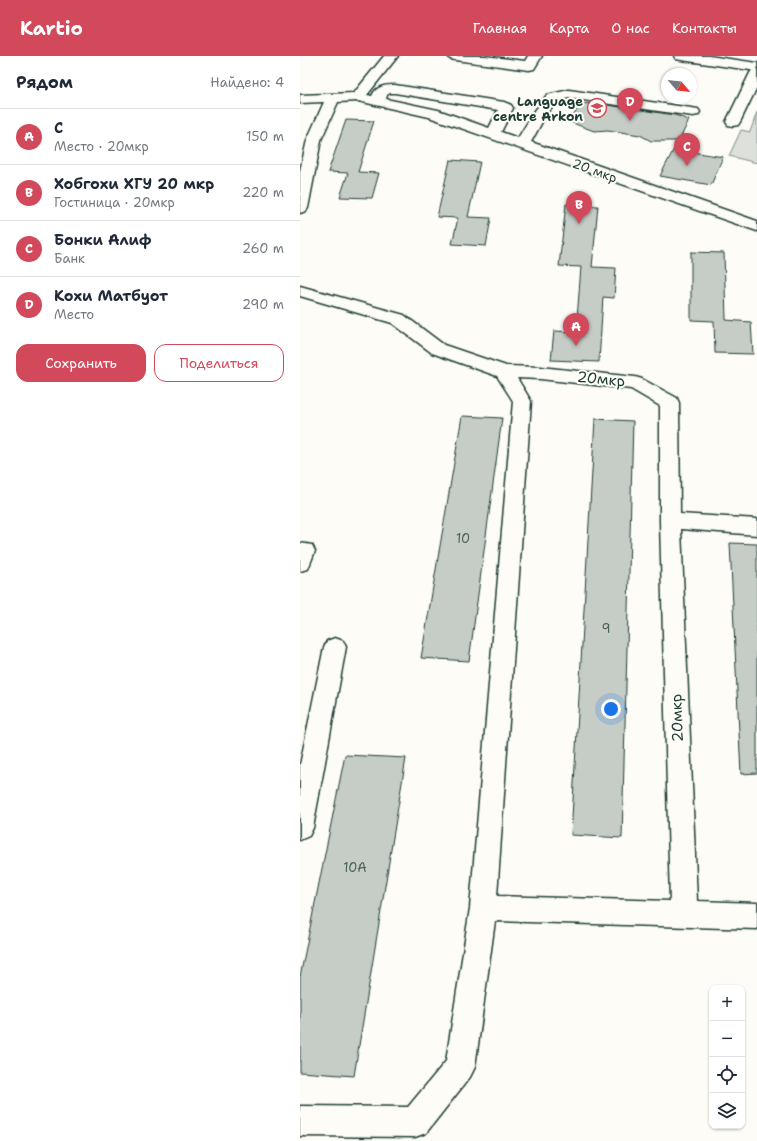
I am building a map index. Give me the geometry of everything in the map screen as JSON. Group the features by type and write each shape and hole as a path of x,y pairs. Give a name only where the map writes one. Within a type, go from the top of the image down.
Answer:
{"street":[{"path":"358,97 391,56"},
{"path":"456,56 529,66 535,56"},
{"path":"681,56 757,66"},
{"path":"733,122 757,73"},
{"path":"378,100 381,92 388,89 395,89 499,105 506,108 493,134"},
{"path":"522,144 541,112 552,98 569,94 693,112"},
{"name":"20 мкр","path":"300,99 358,97 378,100 433,113 757,226"},
{"path":"300,208 307,140 333,98"},
{"path":"300,291 398,319 438,350 504,372 522,401 483,908 460,1067 415,1122 300,1121"},
{"name":"20мкр","path":"504,372 540,373 635,383 670,403 670,521 684,915"},
{"path":"670,521 757,527"},
{"path":"300,551 304,551 300,563"},
{"path":"300,828 335,647"},
{"path":"483,908 757,916"}],"shaded area":[{"path":"757,112 757,163 729,156 741,130 750,132"}],"building":[{"path":"594,103 675,115 689,120 679,141 651,141 640,135 608,130 594,131 570,122 580,104"},
{"path":"346,120 374,121 358,172 379,173 372,198 340,197 348,173 328,172"},
{"path":"674,149 723,157 711,185 660,176"},
{"path":"450,160 480,162 468,217 491,218 486,246 452,244 458,218 437,217"},
{"path":"566,204 598,206 592,267 616,268 614,298 603,297 599,362 551,360 554,331 576,332 581,267 559,266"},
{"path":"691,252 724,253 726,320 751,322 753,354 715,353 714,321 691,320"},
{"path":"462,416 502,418 469,661 421,658"},
{"path":"595,419 633,421 622,838 571,835"},
{"path":"730,543 757,544 757,773 741,774"},
{"path":"345,755 406,758 354,1076 300,1072 300,977"}],"place":[{"name":"Language centre Arkon","path":"597,108"},
{"name":"Кохи Матбуот","path":"630,121"},
{"name":"Бонки Алиф","path":"687,166"},
{"name":"Хобгохи ХГУ 20 мкр","path":"579,224"},
{"name":"С","path":"576,346"}]}
